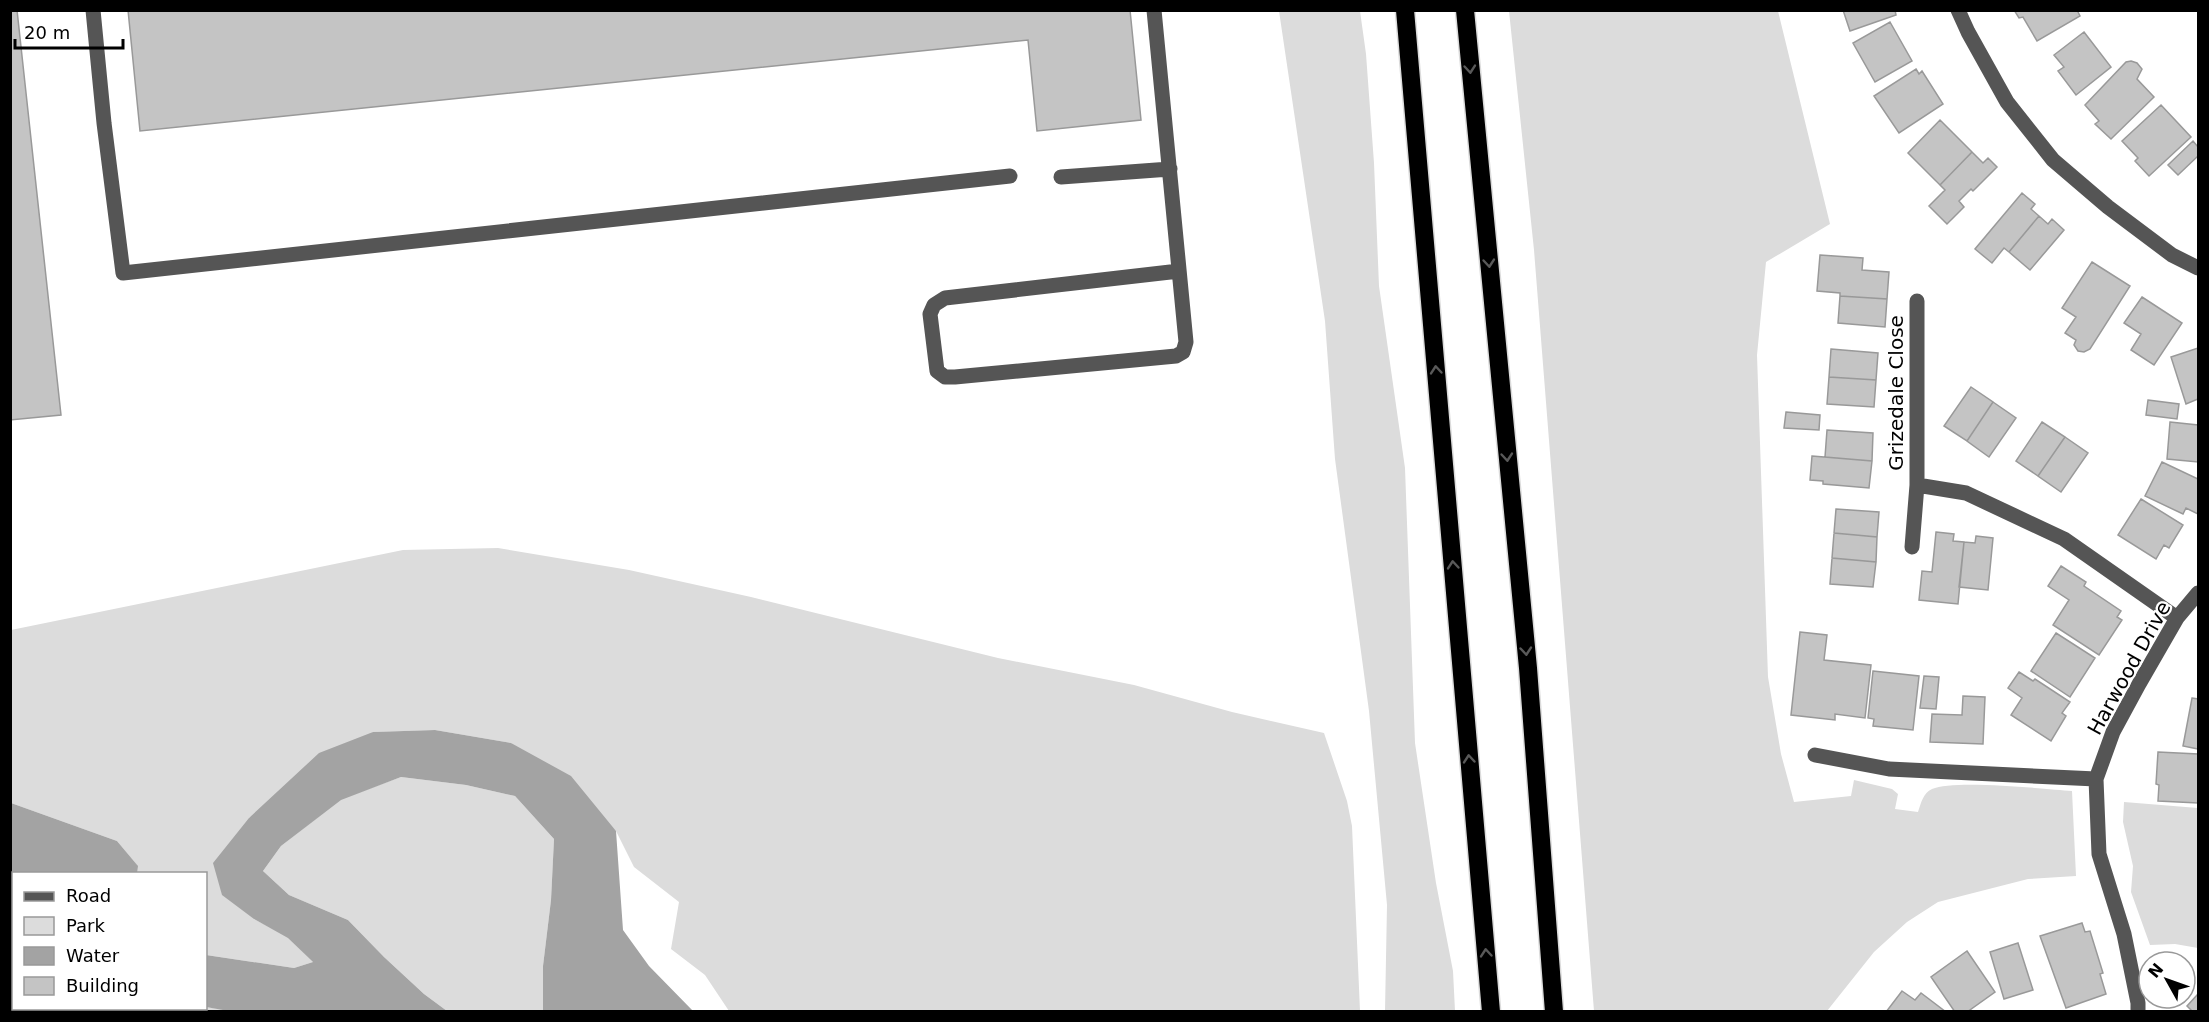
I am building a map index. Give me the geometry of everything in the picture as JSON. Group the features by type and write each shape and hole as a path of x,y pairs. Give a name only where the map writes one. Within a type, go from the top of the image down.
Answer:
{"highway":[{"path":"1405,10 1491,1011"},
{"path":"1465,10 1528,668 1554,1011"}],"street":[{"path":"93,10 104,123 123,273 1010,176"},
{"path":"1154,10 1179,271 1185,342 1183,352 1176,356 954,377 945,377 937,371 930,314 934,305 945,298 1179,271"},
{"path":"1958,10 2007,102 2053,160 2108,207 2172,255 2199,268"},
{"path":"1061,177 1170,169"},
{"name":"Grizedale Close","path":"1912,547 1917,485 1917,301"},
{"name":"Grizedale Close","path":"1917,485 1966,493 2064,539 2177,618"},
{"name":"Harwood Drive","path":"2138,1011 2124,934 2099,854 2096,779 2113,732 2177,618 2199,593"},
{"path":"1815,755 1889,769 2096,779"}],"green space":[{"path":"1279,11 1360,11 1366,54 1374,163 1379,286 1405,468 1415,743 1436,883 1453,971 1455,1011 1385,1011 1387,905 1369,711 1335,459 1325,321"},
{"path":"1509,11 1778,11 1830,224 1766,262 1757,355 1768,677 1781,754 1794,802 1851,796 1854,780 1892,789 1898,794 1895,809 1918,812 1926,793 1943,786 2000,786 2072,791 2076,876 2028,879 1938,902 1907,922 1874,952 1827,1011 1594,1011 1534,250"},
{"path":"498,548 629,570 751,597 998,658 1134,685 1232,712 1324,733 1347,801 1352,826 1360,1011 729,1011 705,975 671,949 679,902 634,867 616,831 511,743 435,730 373,732 249,818 254,919 288,937 313,962 294,968 207,955 207,872 137,872 137,865 117,841 11,803 11,630 403,550"},
{"path":"401,777 466,785 515,796 554,839 551,900 543,966 543,1011 447,1011 424,994 348,920 289,895 263,871 281,846 341,799"},
{"path":"2124,802 2198,808 2198,948 2175,944 2150,945 2131,892 2133,866 2123,822"},
{"path":"10,997 12,997 12,1010 207,1010 207,1007 234,1011 11,1011"}],"water":[{"path":"435,730 511,743 571,776 616,831 623,930 649,966 693,1011 543,1011 543,966 551,900 554,839 515,796 466,785 401,777 341,800 281,846 263,871 289,895 348,920 424,994 447,1011 234,1012 207,1007 207,955 294,968 313,962 288,938 254,919 222,895 213,863 249,818 319,753 373,732"},
{"path":"11,803 117,841 138,866 137,872 12,872 12,997 10,997"}],"building":[{"path":"10,10 17,10 61,415 10,420"},
{"path":"128,10 1130,10 1141,120 1037,131 1028,40 140,131"},
{"path":"1843,10 1895,10 1896,15 1850,31"},
{"path":"2014,10 2077,10 2080,16 2037,41 2023,17 2019,18"},
{"path":"1890,22 1912,61 1875,82 1853,43"},
{"path":"2084,32 2111,67 2076,95 2058,71 2064,67 2054,55"},
{"path":"2126,62 2137,63 2142,69 2137,79 2154,97 2111,139 2095,124 2099,121 2085,105"},
{"path":"1916,69 1919,74 1922,71 1943,104 1899,133 1874,96"},
{"path":"2161,105 2191,137 2149,176 2135,161 2138,158 2122,141"},
{"path":"1940,120 1972,152 1940,185 1908,153"},
{"path":"2193,141 2198,147 2198,156 2178,175 2168,165"},
{"path":"1972,152 1983,163 1988,158 1997,167 1973,191 1971,189 1959,201 1964,207 1947,224 1929,206 1945,190 1940,185"},
{"path":"2022,193 2035,204 2031,209 2039,216 2009,252 2004,248 1992,263 1975,249"},
{"path":"2039,216 2048,224 2052,219 2064,230 2030,270 2009,252"},
{"path":"1820,255 1863,258 1862,270 1889,272 1887,299 1840,296 1840,293 1817,291"},
{"path":"2092,262 2130,286 2090,349 2084,352 2078,351 2074,345 2076,340 2065,333 2076,317 2062,308"},
{"path":"1840,296 1887,299 1885,327 1838,323"},
{"path":"2142,297 2182,323 2154,365 2131,350 2141,334 2124,323"},
{"path":"2198,348 2198,399 2186,404 2171,357"},
{"path":"1831,349 1878,353 1876,380 1829,377"},
{"path":"1829,377 1876,380 1874,407 1827,404"},
{"path":"1971,387 1993,402 1967,441 1944,426"},
{"path":"2148,400 2179,404 2177,419 2146,415"},
{"path":"1993,402 2016,418 1989,457 1967,441"},
{"path":"1786,412 1820,415 1819,430 1784,428"},
{"path":"2042,422 2065,437 2038,476 2016,461"},
{"path":"2170,422 2198,425 2198,462 2167,459"},
{"path":"1827,430 1873,433 1872,461 1825,457"},
{"path":"2065,437 2088,453 2061,492 2038,476"},
{"path":"1812,456 1872,461 1869,488 1823,484 1823,481 1810,480"},
{"path":"2162,462 2198,479 2198,514 2186,508 2183,514 2145,496"},
{"path":"2141,499 2183,525 2169,548 2164,545 2156,559 2118,535"},
{"path":"1836,509 1879,512 1877,537 1834,533"},
{"path":"1936,532 1954,534 1953,541 1964,542 1958,604 1919,600 1922,571 1932,572"},
{"path":"1834,533 1877,537 1876,562 1832,558"},
{"path":"1976,536 1993,538 1988,590 1959,587 1964,542 1975,543"},
{"path":"1832,558 1876,562 1873,587 1830,584"},
{"path":"2061,566 2086,582 2084,586 2121,611 2117,617 2122,620 2099,655 2053,625 2069,600 2048,586"},
{"path":"1800,632 1827,635 1824,660 1871,665 1865,718 1835,714 1835,720 1791,715"},
{"path":"2056,633 2095,658 2070,697 2031,671"},
{"path":"1873,671 1919,676 1913,730 1873,726 1874,719 1868,718"},
{"path":"2019,672 2033,681 2035,679 2070,702 2062,713 2066,716 2051,741 2011,715 2022,698 2008,688"},
{"path":"1924,676 1939,677 1936,709 1920,708"},
{"path":"1963,696 1985,697 1983,744 1930,742 1932,714 1962,715"},
{"path":"2192,698 2198,699 2198,749 2183,746"},
{"path":"2158,752 2198,754 2198,803 2158,801 2159,785 2156,784"},
{"path":"2082,923 2085,932 2090,931 2103,973 2100,974 2106,994 2066,1008 2040,936"},
{"path":"2018,943 2033,990 2004,999 1990,952"},
{"path":"1967,951 1995,992 1967,1012 1955,1012 1931,977"},
{"path":"1902,991 1915,1000 1921,993 1946,1012 1886,1012"},
{"path":"2197,995 2198,1012 2193,1012 2191,1010 2197,1010"}]}
